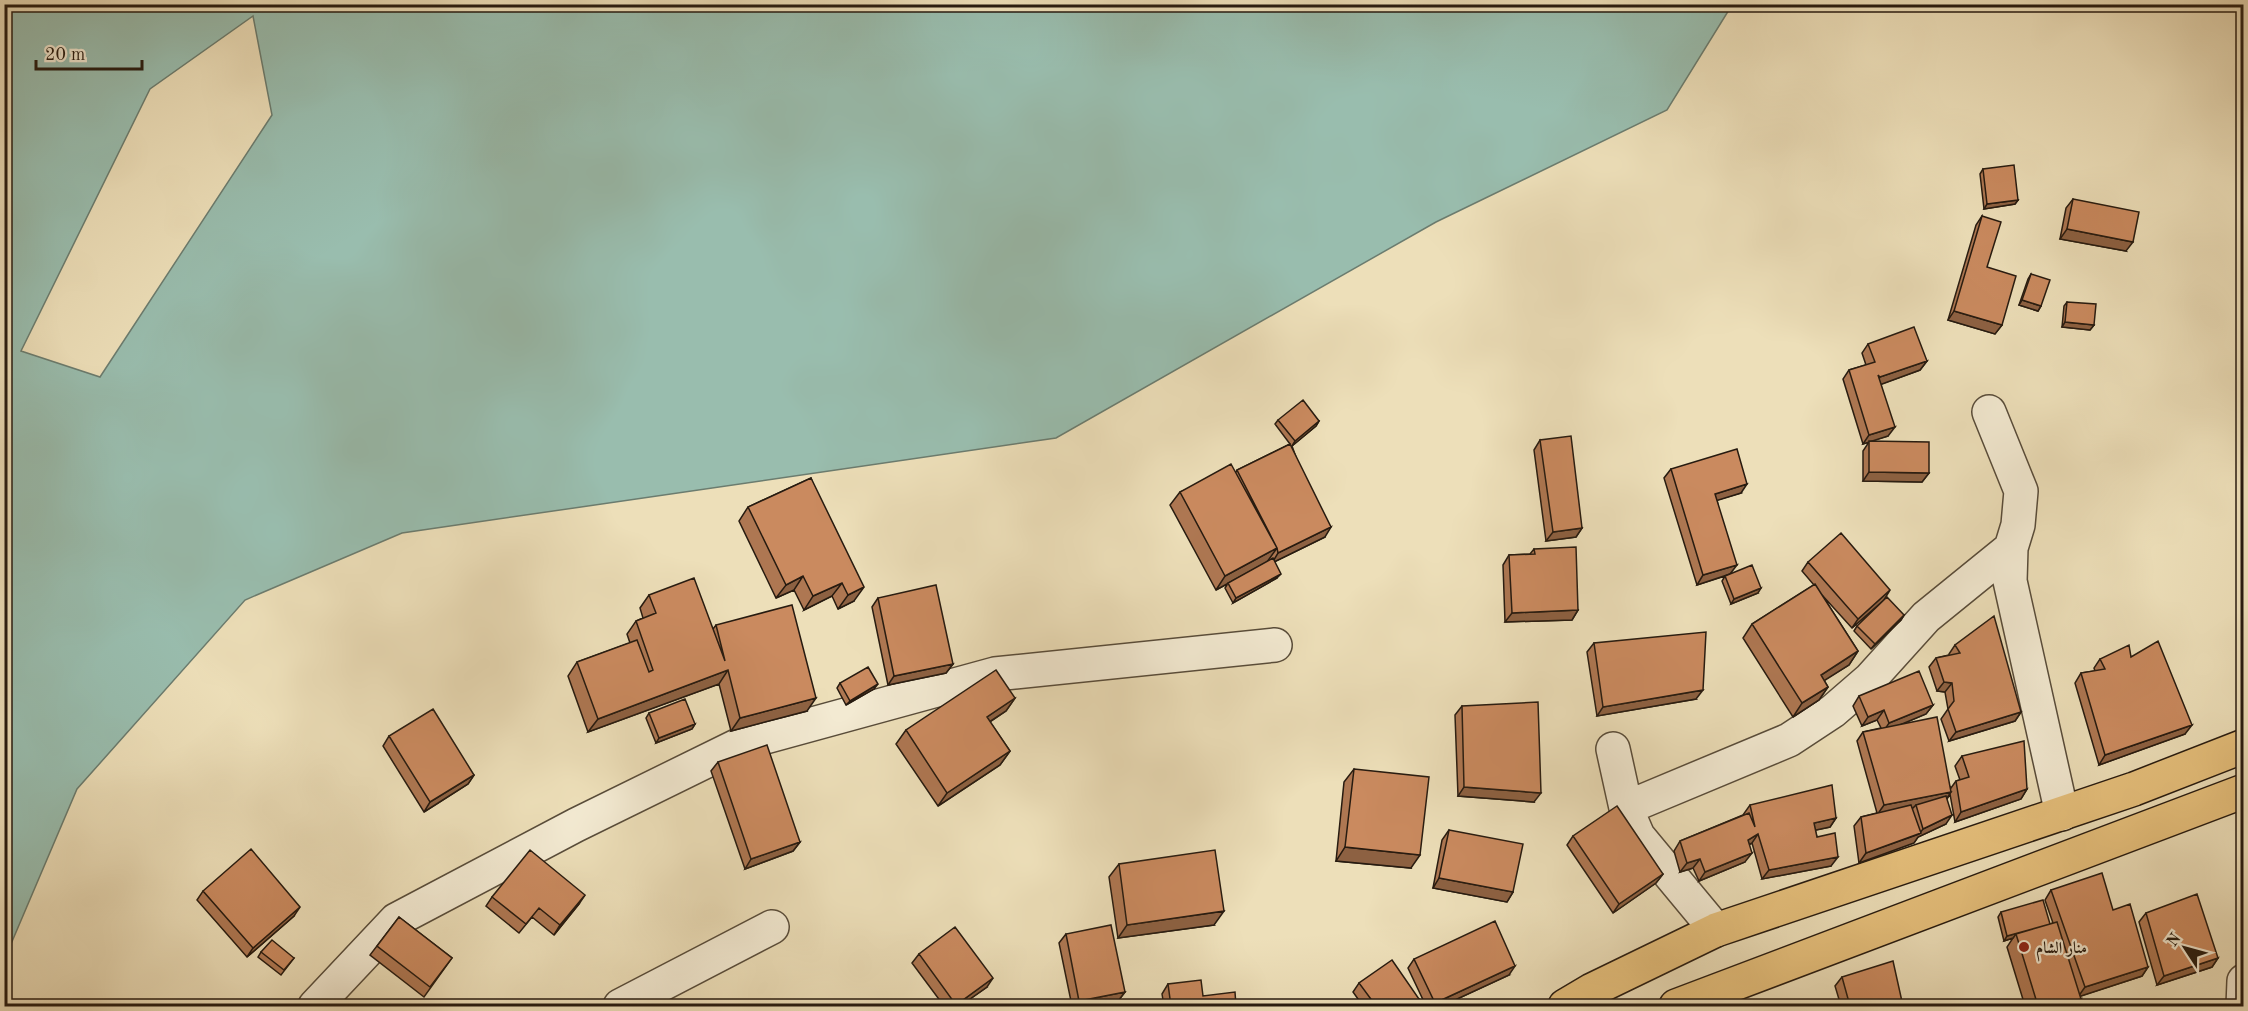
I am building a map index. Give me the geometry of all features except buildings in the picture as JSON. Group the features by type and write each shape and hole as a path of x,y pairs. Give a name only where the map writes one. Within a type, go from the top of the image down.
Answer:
{"main road":[{"path":"1565,1006 1592,990 1716,930 2134,789 2244,746"},
{"path":"1676,1006 2244,791"}],"street":[{"path":"1989,412 2021,491 2018,525 2012,548 2010,581 2062,814"},
{"path":"1626,808 1789,741 1833,711 1870,679 1926,617 2012,548"},
{"path":"315,1006 396,920 576,825 743,743 996,674 1275,645"},
{"path":"1613,749 1626,808 1638,836 1716,930"},
{"path":"620,1006 772,927"},
{"path":"2243,1006 2244,981"}],"shaded area":[{"path":"5,4 1732,4 1667,110 1436,222 1056,438 402,533 245,600 77,789 5,958","holes":["253,16 272,115 100,377 21,351 150,89"]}],"place":[{"name":"منار الشام","path":"2024,947"}]}
